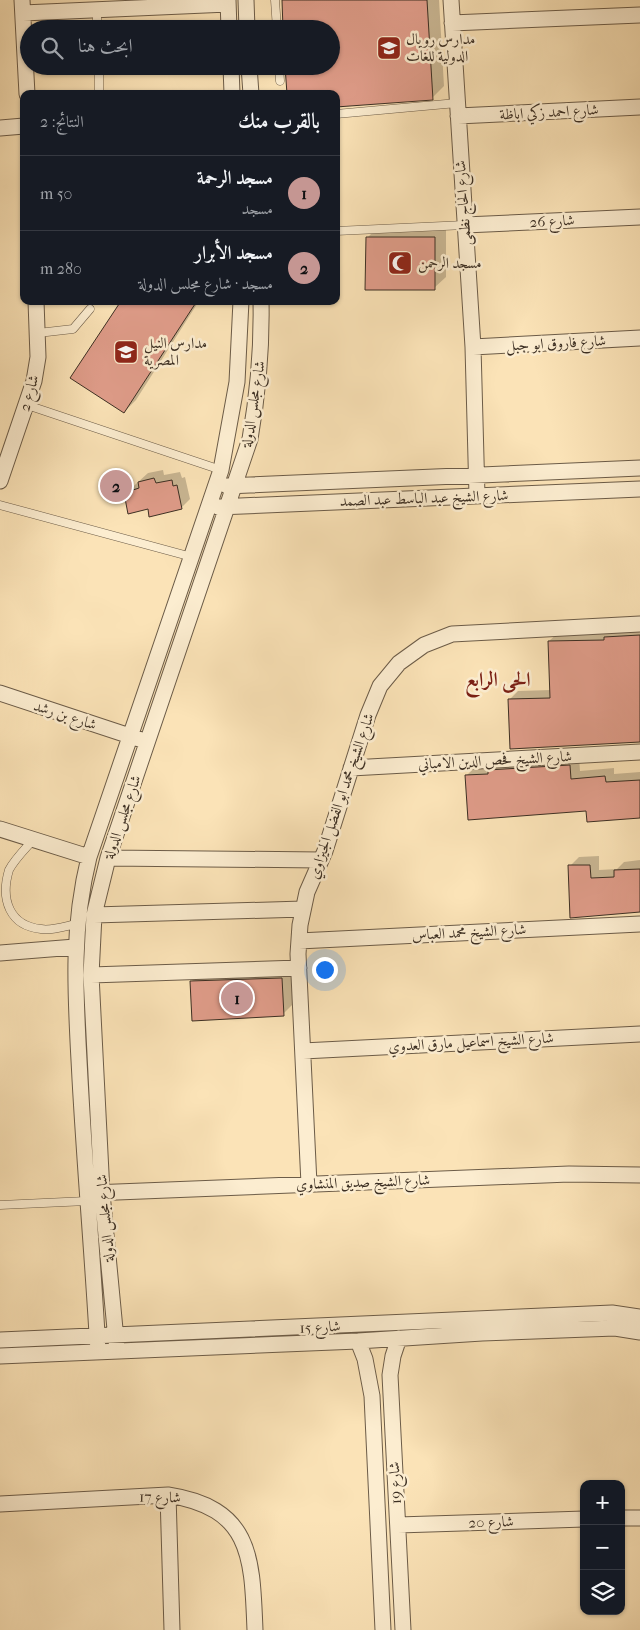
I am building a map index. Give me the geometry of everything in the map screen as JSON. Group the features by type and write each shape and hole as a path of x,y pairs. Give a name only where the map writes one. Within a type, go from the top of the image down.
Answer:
{"street":[{"path":"246,0 247,20"},
{"name":"شارع الحاج نظمى","path":"451,0 472,347 477,496"},
{"path":"24,20 23,6 97,10 228,2 229,20"},
{"path":"452,23 640,16"},
{"path":"26,75 27,90"},
{"path":"231,75 232,90"},
{"path":"250,75 251,90"},
{"name":"شارع احمد زكي اباظة","path":"458,110 640,107"},
{"path":"0,128 20,126"},
{"name":"شارع 26","path":"465,224 640,217"},
{"name":"شارع 2","path":"0,481 7,437 27,405 38,357 36,305"},
{"name":"شارع مجلس الدولة","path":"117,1343 92,1196 75,985 76,924 89,857 221,470 238,382 241,305"},
{"name":"شارع مجلس الدولة","path":"98,1344 92,1196 91,980 94,915 108,858 250,439 258,391 262,343 261,305"},
{"name":"شارع فاروق ابو جبل","path":"472,347 640,338"},
{"name":"شارع الشيخ عبد الباسط عبد الصمد","path":"216,487 640,468"},
{"name":"شارع الشيخ عبد الباسط عبد الصمد","path":"209,507 640,489"},
{"name":"شارع الشيخ محمد ابو الفضل الجيزاوي","path":"309,1184 298,941 303,909 321,860 368,715 380,686 399,662 424,645 452,634 640,624"},
{"name":"شارع بن رشد","path":"0,693 148,742"},
{"name":"شارع الشيخ فحص الدين الامباني","path":"351,768 640,752"},
{"path":"0,829 89,857"},
{"path":"108,858 321,860"},
{"path":"94,915 303,909"},
{"name":"شارع الشيخ محمد العباس","path":"298,941 640,924"},
{"path":"0,953 75,947"},
{"path":"75,985 91,980 299,968"},
{"name":"شارع الشيخ اسماعيل مارق العدوي","path":"303,1051 640,1034"},
{"name":"شارع الشيخ صديق المنشاوي","path":"92,1196 309,1184 569,1174 640,1175"},
{"name":"شارع 15","path":"117,1343 358,1341 399,1338 482,1326 612,1313 640,1317"},
{"name":"شارع 15","path":"0,1356 98,1344 482,1326 615,1328 640,1332"},
{"name":"شارع 19","path":"399,1338 392,1356 390,1375 403,1630"},
{"name":"شارع 15","path":"0,1340 98,1344"},
{"name":"شارع 19","path":"358,1341 368,1368 372,1396 383,1630"},
{"path":"168,1495 172,1630"},
{"name":"شارع 17","path":"0,1504 168,1495 190,1498 211,1507 228,1521 242,1538 250,1559 255,1630"},
{"path":"625,1518 640,1518"},
{"name":"شارع 20","path":"398,1525 580,1520"},
{"path":"380,1594 401,1592"}],"lane":[{"path":"275,0 276,20"},
{"path":"97,10 97,20"},
{"path":"99,75 99,90"},
{"path":"280,75 280,81"},
{"path":"340,114 458,110"},
{"path":"340,231 465,224"},
{"path":"38,333 73,330 90,309"},
{"path":"27,405 221,470"},
{"path":"0,505 192,557"},
{"path":"33,840 9,870 2,890 7,911 22,926 43,930 76,924"},
{"path":"0,1206 92,1196"}],"building":[{"name":"مدارس رويال الدولية للغات","path":"282,0 427,0 433,100 340,107 340,90 287,90 286,75 340,75 340,20 283,20"},
{"name":"مسجد الرحمن","path":"366,237 435,237 435,290 365,290"},
{"name":"مدارس النيل المصرية","path":"118,305 194,305 124,413 70,378"},
{"path":"154,478 156,483 172,480 173,486 177,485 182,509 149,517 148,509 128,514 124,493 139,488 138,482"},
{"path":"640,635 640,742 510,749 508,699 550,698 548,641 604,640 604,637"},
{"path":"570,765 571,779 605,776 606,782 640,780 640,818 587,822 586,811 468,820 465,775 488,774 488,770"},
{"path":"568,865 590,865 591,878 614,877 614,870 640,869 640,912 570,918"},
{"path":"282,978 284,1016 192,1021 190,981"}],"place":[{"name":"مدارس رويال الدولية للغات","path":"389,48"},
{"name":"مسجد الرحمن","path":"400,263"},
{"name":"مدارس النيل المصرية","path":"126,352"},
{"name":"مسجد الأبرار","path":"116,486"},
{"name":"مسجد الرحمة","path":"237,998"}],"district":[{"name":"الحى الرابع","path":"498,679"}]}
